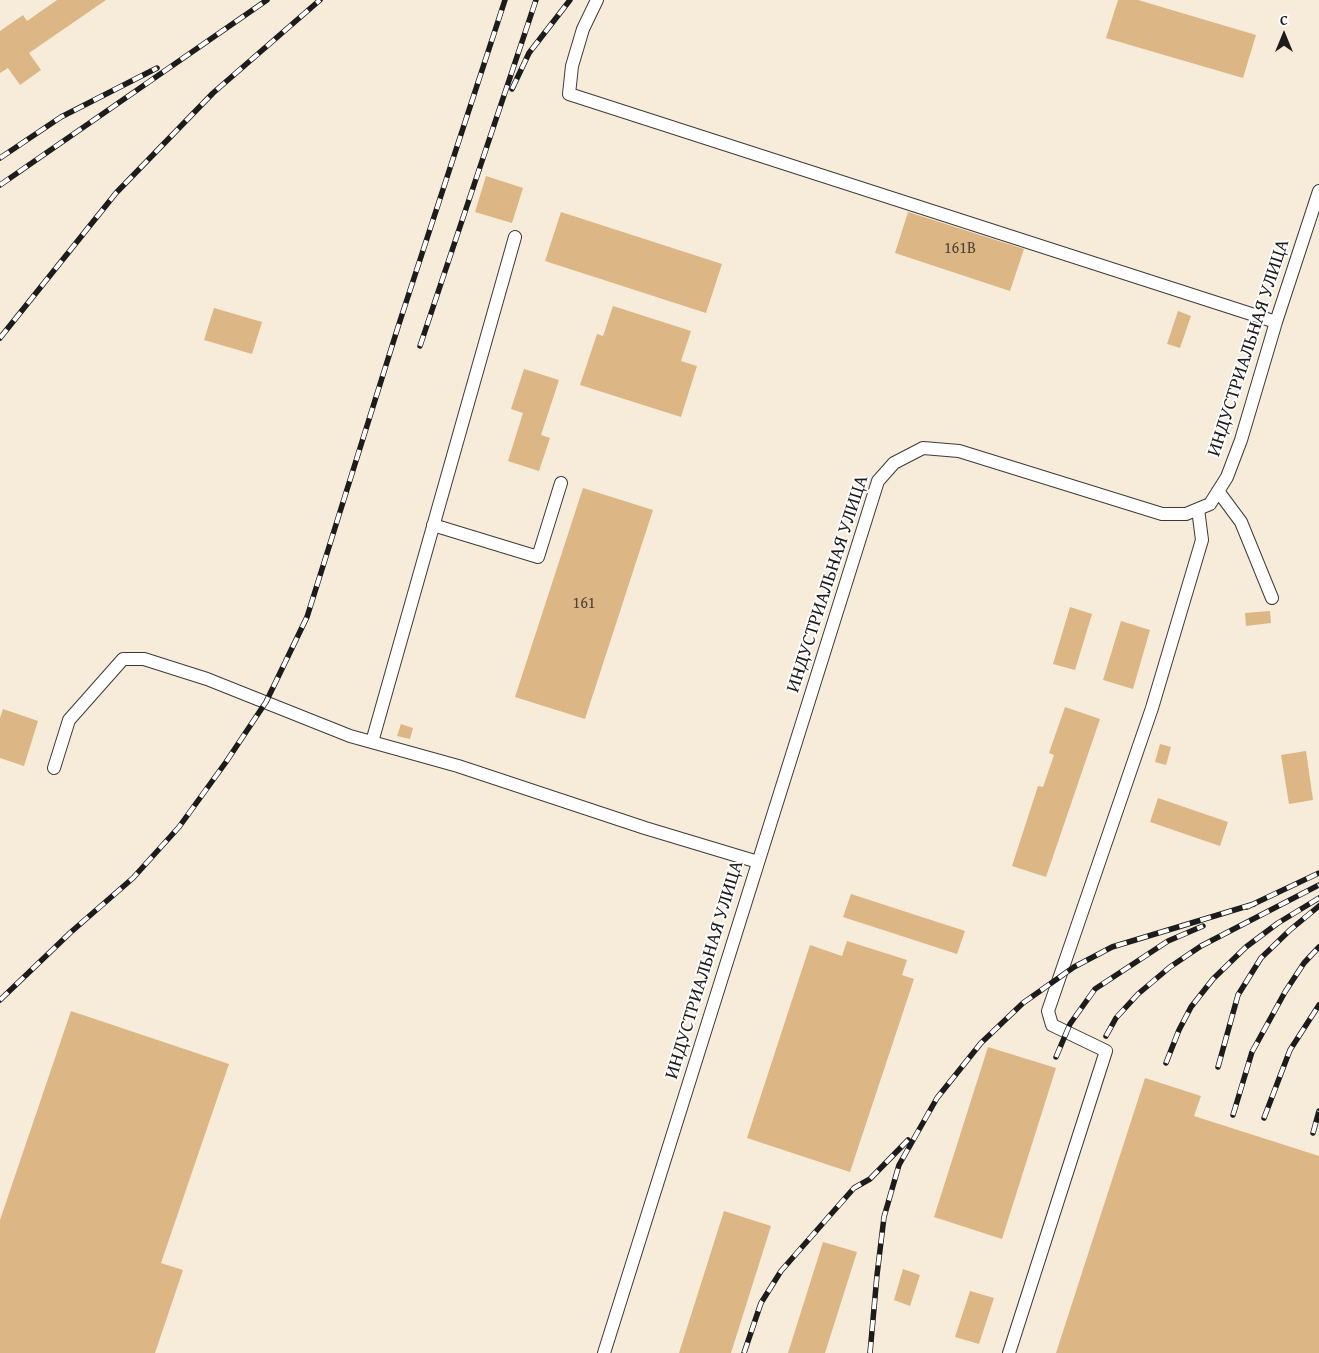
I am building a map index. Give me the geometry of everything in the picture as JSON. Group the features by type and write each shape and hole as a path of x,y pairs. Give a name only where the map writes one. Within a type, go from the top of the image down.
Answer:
{"street":[{"path":"597,0 583,29 572,66 569,94 1276,322"},
{"name":"ИНДУСТРИАЛЬНАЯ УЛИЦА","path":"604,1353 878,481 894,463 923,448 959,451 1162,514 1186,514 1210,504 1227,477 1241,440 1276,322 1319,191"},
{"path":"372,742 514,237"},
{"path":"433,525 538,557 561,483"},
{"path":"1218,491 1241,522 1272,598"},
{"path":"1009,1353 1106,1051 1052,1025 1048,1011 1152,708 1202,540 1198,509"},
{"path":"54,768 69,720 123,659 144,659 207,679 350,736 458,766 645,828 758,862"}],"building":[{"path":"57,0 106,0 29,53 41,70 20,85 8,68 0,73 0,31 23,15 27,21"},
{"path":"1118,0 1138,0 1256,35 1243,78 1106,38"},
{"path":"486,176 523,188 512,223 475,212"},
{"path":"561,212 722,264 706,313 545,261"},
{"path":"908,212 1024,249 1010,291 895,253"},
{"path":"613,306 691,331 681,361 697,366 681,417 580,385 597,334 603,336"},
{"path":"214,308 262,322 252,354 204,340"},
{"path":"1178,311 1191,316 1180,348 1167,344"},
{"path":"524,369 559,380 541,435 550,438 539,471 508,461 523,413 511,409"},
{"path":"583,488 653,510 585,719 515,697"},
{"path":"1070,607 1092,614 1075,670 1053,664"},
{"path":"1270,611 1271,623 1246,626 1245,613"},
{"path":"1121,621 1150,630 1133,689 1103,680"},
{"path":"1065,707 1100,719 1046,877 1012,866 1038,786 1043,787 1054,755 1049,753"},
{"path":"3,709 38,721 24,766 0,758 0,718"},
{"path":"401,724 413,728 410,739 397,736"},
{"path":"1160,744 1171,747 1166,765 1155,762"},
{"path":"1306,751 1313,800 1289,804 1281,755"},
{"path":"1158,798 1228,822 1220,846 1150,822"},
{"path":"851,894 965,931 957,954 843,917"},
{"path":"847,941 907,960 902,975 914,979 850,1172 747,1138 810,945 842,956"},
{"path":"71,1011 229,1064 161,1263 183,1270 155,1353 0,1353 0,1220"},
{"path":"988,1047 1056,1068 1002,1239 934,1217"},
{"path":"1145,1078 1201,1096 1194,1116 1319,1156 1319,1353 1056,1353"},
{"path":"724,1211 771,1226 731,1353 679,1353"},
{"path":"823,1242 857,1252 825,1353 788,1353"},
{"path":"903,1269 920,1275 910,1306 894,1300"},
{"path":"970,1291 994,1298 979,1344 955,1337"}],"railway":[{"path":"0,185 267,0"},
{"path":"0,338 116,193 213,93 320,0"},
{"path":"0,1000 71,932 133,878 179,827 266,702 307,617 398,327 505,0"},
{"path":"420,346 536,0"},
{"path":"512,89 529,53 570,0"},
{"path":"0,158 61,117 157,68"},
{"path":"1247,907 1319,873"},
{"path":"1106,1036 1116,1018 1138,994 1170,967 1201,946 1319,885"},
{"path":"1166,1063 1179,1030 1191,1007 1213,979 1246,947 1278,923 1319,898"},
{"path":"870,1353 884,1217 899,1165 937,1098 981,1043 1023,1003 1074,967 1112,947 1254,904"},
{"path":"1218,1067 1238,995 1261,958 1319,906"},
{"path":"1056,1057 1070,1024 1095,989 1168,941 1203,926"},
{"path":"1233,1115 1252,1052 1285,992 1304,963 1319,947"},
{"path":"1264,1118 1290,1050 1319,1005"},
{"path":"1313,1133 1319,1111"},
{"path":"744,1353 761,1303 781,1271 854,1188 870,1179 908,1140"}]}
